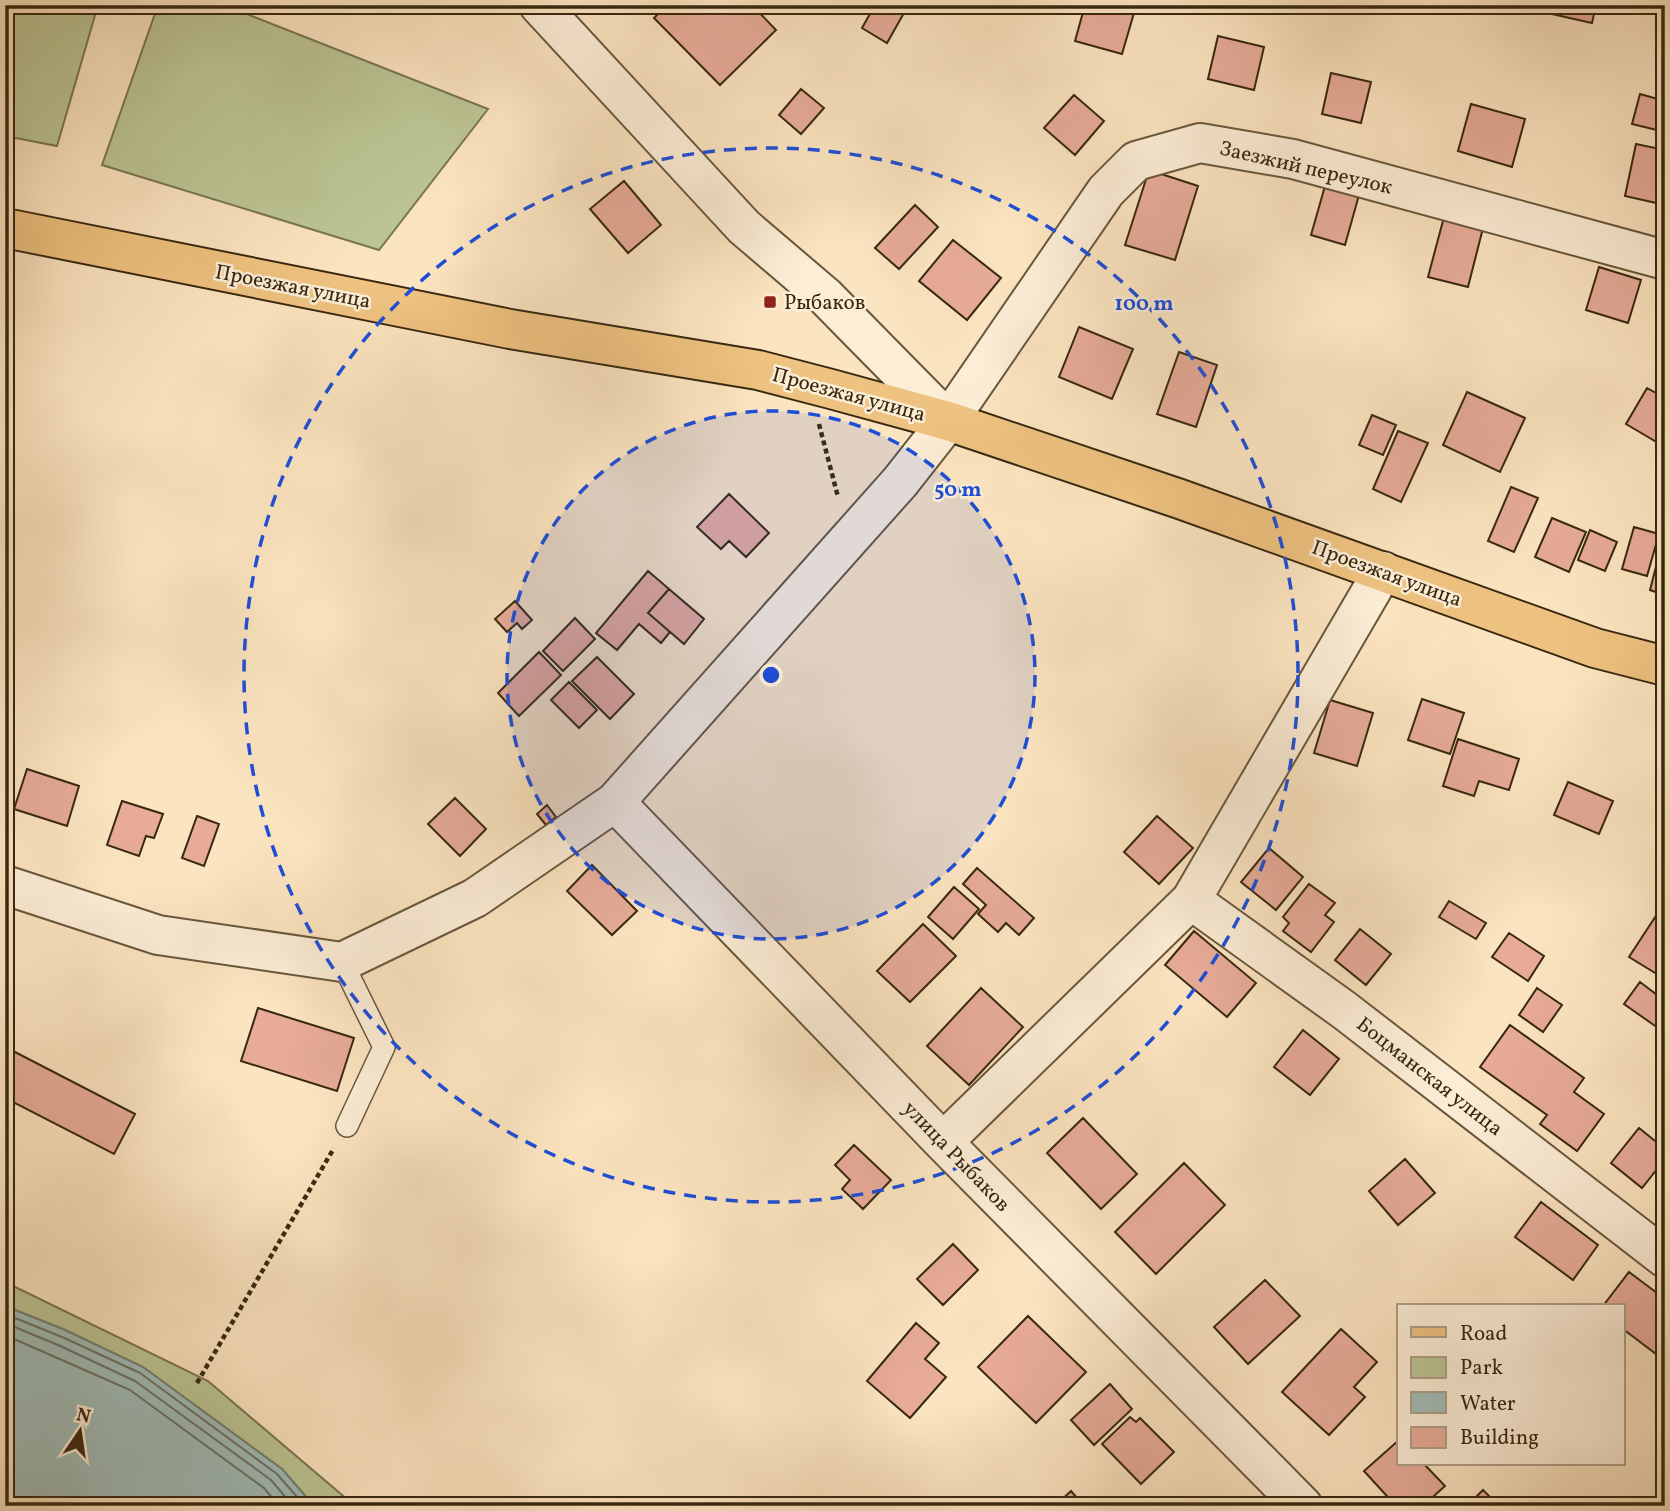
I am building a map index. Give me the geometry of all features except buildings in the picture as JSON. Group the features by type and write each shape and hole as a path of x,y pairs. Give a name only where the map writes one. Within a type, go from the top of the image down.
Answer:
{"main road":[{"name":"Проезжая улица","path":"5,228 510,329 758,370 948,421 1180,499 1595,648 1665,666"}],"street":[{"path":"539,5 744,227 826,297 948,421"},
{"name":"Заезжий переулок","path":"342,962 475,898 615,802 900,482 948,421 1106,191 1136,161 1200,143 1293,159 1665,260"},
{"path":"943,1142 1191,900 1383,571"},
{"name":"улица Рыбаков","path":"615,802 943,1142 1303,1506"},
{"path":"5,885 158,935 342,962"},
{"name":"Боцманская улица","path":"1191,900 1344,1010 1665,1258"}],"lane":[{"path":"342,962 384,1047 347,1126"}],"path":[{"path":"818,420 836,487 845,544"},
{"path":"197,1383 347,1126"}],"green space":[{"path":"5,5 98,5 57,146 5,136"},
{"path":"158,5 224,5 488,109 379,250 102,165"},
{"path":"5,1282 208,1381 355,1506 314,1506 282,1469 143,1367 65,1330 5,1306"}],"water":[{"path":"5,1306 65,1330 143,1367 282,1469 314,1506 5,1506"}],"place":[{"name":"Рыбаков","path":"770,302"}]}
